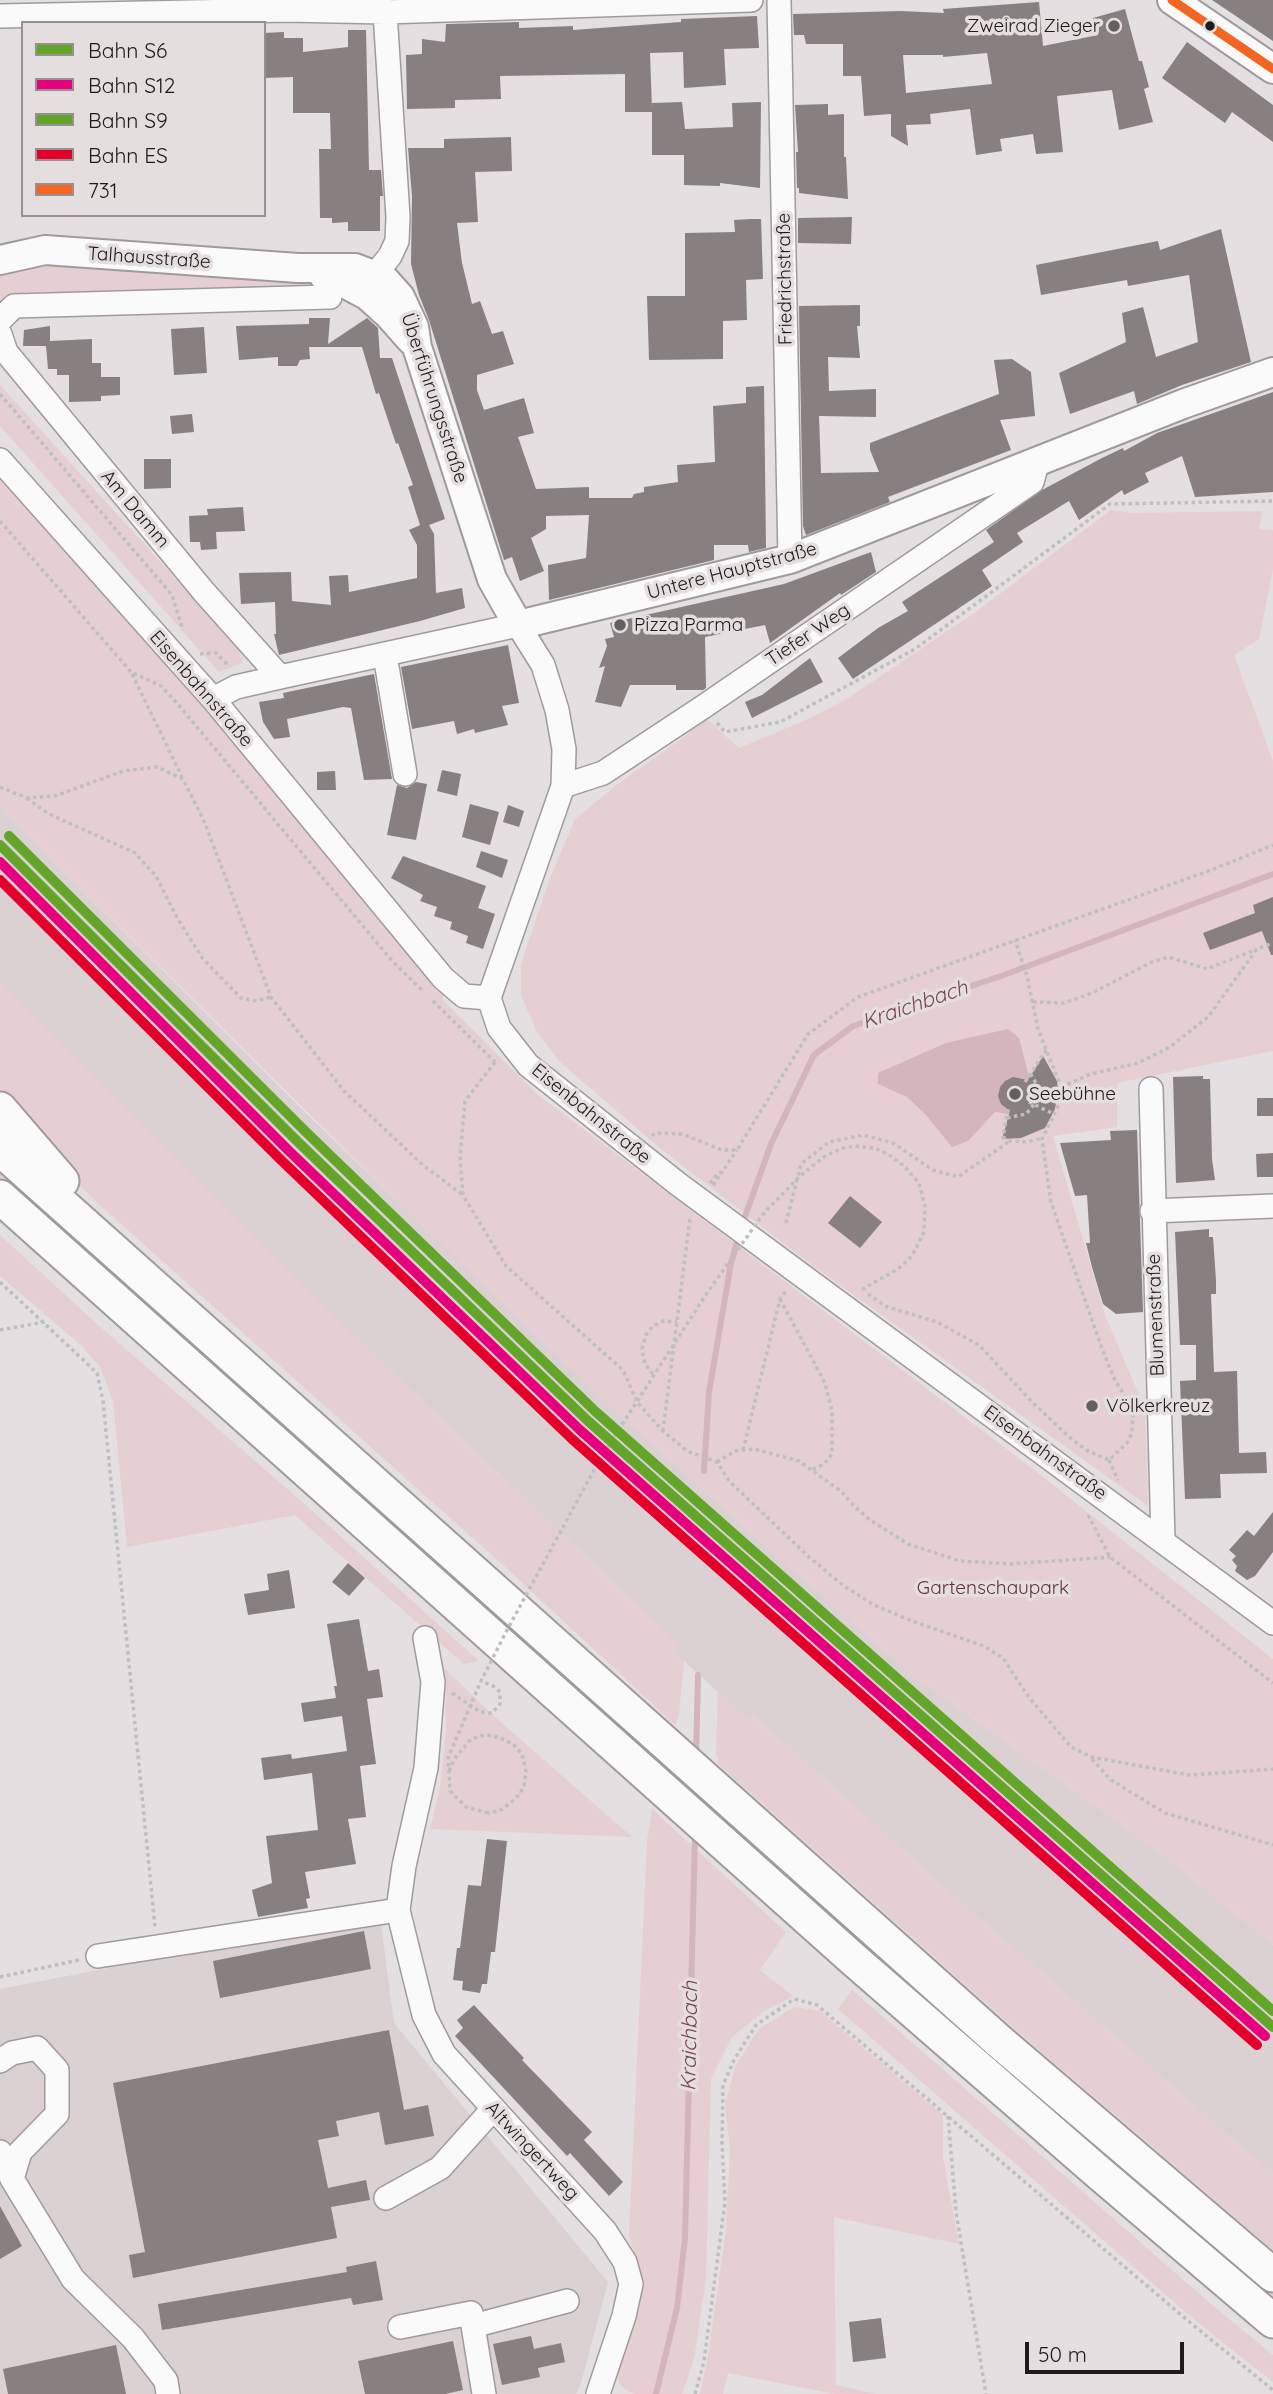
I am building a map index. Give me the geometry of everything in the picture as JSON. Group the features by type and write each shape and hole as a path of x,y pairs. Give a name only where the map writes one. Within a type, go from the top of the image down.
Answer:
{"highway":[{"path":"0,1109 69,1189 105,1244"},
{"path":"0,1149 1010,2050 1273,2275"},
{"path":"0,1197 996,2084 1273,2321"}],"main road":[{"path":"1172,0 1230,37 1273,69"},
{"name":"Talhausstraße","path":"0,260 45,250 298,268 355,268 375,275"},
{"name":"Talhausstraße","path":"298,268 335,289"},
{"path":"335,289 375,275"},
{"name":"Überführungsstraße","path":"375,275 393,286 414,327 417,347 492,579 518,625"},
{"path":"335,289 368,296 417,347"},
{"name":"Untere Hauptstraße","path":"518,625 790,559 1037,464 1183,404 1273,372"}],"street":[{"path":"0,16 104,7 172,18 380,6 751,0"},
{"name":"Friedrichstraße","path":"779,0 790,559"},
{"path":"375,275 390,256 397,241 398,217 380,6"},
{"path":"0,320 14,306 335,289"},
{"name":"Am Damm","path":"0,334 6,352 204,592 280,677"},
{"name":"Eisenbahnstraße","path":"0,460 213,699 443,978 464,996 489,998 499,1028 528,1065 766,1248 1273,1623"},
{"name":"Tiefer Weg","path":"563,786 603,773 703,707 1032,482 1037,464"},
{"path":"489,998 563,786 564,749 557,710 543,665 518,625"},
{"name":"Untere Hauptstraße","path":"213,699 236,687 518,625"},
{"path":"385,654 405,774"},
{"name":"Blumenstraße","path":"1150,1090 1163,1540"},
{"path":"1152,1211 1273,1206"},
{"name":"Altwingertweg","path":"425,1638 433,1682 427,1756 404,1866 398,1910 424,2015 444,2054 605,2231 625,2262 631,2284 625,2316 598,2394"},
{"path":"98,1956 398,1910"},
{"path":"0,2061 12,2053 37,2048 57,2070 57,2114 20,2152 12,2179"},
{"path":"386,2198 440,2168 493,2109"},
{"path":"0,2152 12,2179 73,2279 133,2338 166,2381 168,2394"},
{"path":"473,2326 567,2301"},
{"path":"400,2327 471,2313 484,2394"}],"path":[{"path":"0,394 172,596 181,628 187,636"},
{"path":"703,707 725,732 780,722 915,649 1110,504 1273,500"},
{"path":"0,521 131,672 204,821 271,996 344,1091 424,1166 463,1195 506,1266 623,1370 637,1402 663,1431 687,1451 718,1462 730,1482 809,1557 844,1586 874,1605 984,1646 1003,1658 1028,1696 1071,1747 1091,1757 1189,1775 1273,1769"},
{"path":"131,672 161,686 169,694 393,962 495,1062 465,1101 460,1157 463,1195"},
{"path":"27,798 55,796 123,771 157,766 183,779"},
{"path":"0,787 27,798 47,813 135,853 156,876 176,916 203,959 241,998 257,1001 271,996"},
{"path":"663,1431 677,1322 705,1200 718,1173 722,1172 737,1150 808,1034 858,998 1214,869 1273,845"},
{"path":"444,1786 454,1758 471,1739 485,1735 513,1744 522,1755 526,1770 520,1794 499,1811 488,1813 466,1807 450,1791 448,1758 481,1681 600,1459 653,1374 764,1213 799,1177 825,1156 855,1146 874,1148 888,1154 905,1167 919,1183 925,1206 924,1232 912,1256 898,1269 861,1290 885,1306 937,1322 979,1345 1068,1436 1086,1450 1110,1460 1127,1443 1132,1433 1133,1410 1115,1380 1102,1349 1051,1202 1042,1139 1060,1102 1061,1087 1038,1029 1027,976 1015,940"},
{"path":"1033,1002 1064,1003 1092,993 1152,962 1169,957 1207,969 1273,943"},
{"path":"1061,1087 1091,1074 1138,1063 1170,1047 1208,1017 1257,949"},
{"path":"1026,1082 1046,1050"},
{"path":"1007,1118 1026,1114 1038,1100 1038,1088 1030,1073"},
{"path":"1029,1102 1054,1114"},
{"path":"1008,1109 1003,1137 1010,1141 1026,1142 1042,1139"},
{"path":"647,1140 655,1133 682,1134 722,1150 737,1150"},
{"path":"786,1223 801,1164 829,1142 863,1135 893,1143 933,1170 958,1177 1010,1141"},
{"path":"0,1282 97,1373 103,1401 157,1947"},
{"path":"791,1284 791,1291"},
{"path":"743,1450 780,1299 825,1383 832,1411 832,1454 824,1464 811,1470"},
{"path":"653,1374 645,1364 642,1349 646,1335 653,1326 663,1321 677,1322"},
{"path":"0,1330 45,1322"},
{"path":"718,1462 735,1451 754,1449 799,1461 842,1492 853,1506 870,1520 908,1544 960,1561 1010,1564 1110,1557"},
{"path":"1083,1506 1110,1557 1273,1683"},
{"path":"471,1704 486,1714 492,1713 500,1704 500,1692 481,1681"},
{"path":"1091,1757 1111,1780 1165,1813 1273,1845"},
{"path":"0,1977 98,1956"},
{"path":"695,2394 704,2361 726,2202 722,2143 723,2085 734,2060 756,2025 794,1999 817,2005 1273,2390"},
{"path":"948,2116 956,2212 986,2394"}],"shaded area":[{"path":"0,808 315,1122 605,1401 757,1538 914,1676 1165,1856 1273,1945 1273,2174 964,1905 753,1715 748,1720 675,1653 679,1645 337,1320 0,983"},
{"path":"1008,1029 1019,1038 1028,1073 1035,1085 1014,1115 995,1112 968,1141 952,1147 907,1097 878,1084 878,1073 946,1043"},
{"path":"380,1916 394,2023 608,2282 576,2394 0,2394 0,1989"}],"green space":[{"path":"0,260 298,268 314,299 119,302 0,320"},
{"path":"0,385 239,649 243,663 219,672 0,426"},
{"name":"Gartenschaupark","path":"0,472 443,978 443,1000 537,1094 1029,1466 1273,1659 1273,1945 1165,1856 914,1676 757,1538 605,1401 454,1257 0,808"},
{"path":"1111,510 1132,513 1262,511 1259,529 1273,530 1273,570 1259,639 1234,655 1273,761 1273,1051 1117,1083 1117,1127 1053,1136 1105,1315 1145,1409 1148,1506 808,1262 667,1154 559,1061 536,1030 521,995 521,964 549,881 575,819 706,718 739,748 804,721 847,699 977,611"},
{"path":"0,983 337,1320 680,1646 675,1653 684,1661 679,1714 675,1725 513,1574 102,1207 61,1167 0,1096"},
{"path":"0,1169 673,1768 672,1780 0,1180"},
{"path":"0,1235 98,1325 299,1499 479,1661 464,1664 295,1515 127,1547 113,1401 100,1367 81,1345 0,1276"},
{"path":"445,1669 495,1717 632,1837 430,1829 440,1788 446,1731"},
{"path":"718,1692 748,1719 753,1715 964,1905 1273,2174 1273,2250 1015,2029 717,1763"},
{"path":"718,1808 868,1941 861,1948 717,1821"},
{"path":"652,1809 786,1932 760,1970 793,1996 763,2012 732,2037 711,2079 706,2278 694,2359 682,2394 636,2394 619,2383 616,2372 641,2295 641,2277 629,2234 647,1841"},
{"path":"852,1990 1212,2305 1273,2355 1273,2382 1197,2322 838,2009"},
{"path":"794,2007 820,2011 943,2115 943,2157 959,2244 834,2217 836,2385 876,2394 835,2394 728,2373 723,2394 700,2394 726,2231 730,2149 725,2103 736,2065 759,2029"},
{"path":"1077,2126 1273,2294 1273,2304 1072,2133"}],"building":[{"path":"1212,0 1273,0 1273,41"},
{"path":"1039,2 1043,46 1098,35 1093,18 1125,9 1149,87 1144,89 1153,122 1119,130 1112,90 1057,96 1063,152 1036,154 1033,134 1000,139 1002,151 976,155 970,109 930,114 931,124 906,125 908,146 891,136 891,114 864,116 861,76 843,76 843,44 806,44 804,35 794,35 793,14 901,11 944,13 943,9","holes":["987,53 992,84 906,93 903,55 943,57"]},
{"path":"757,16 759,48 724,49 726,85 684,88 683,52 650,53 652,109 652,103 682,102 685,129 733,127 732,103 761,102 760,188 720,183 720,186 684,185 684,155 652,155 652,112 625,112 625,74 500,76 501,99 455,100 455,108 407,109 406,55 422,54 422,39 445,42 446,24 519,22 519,28 573,26 573,30 681,22 681,19"},
{"path":"348,30 366,30 369,170 381,170 383,196 380,196 380,231 348,231 348,222 332,223 332,218 320,218 319,149 331,149 330,113 293,113 293,77 266,78 266,33 284,32 284,38 303,38 303,52 348,47"},
{"path":"1187,42 1273,105 1273,142 1232,112 1225,123 1162,78"},
{"path":"828,104 828,115 844,114 848,199 799,193 797,188 795,105"},
{"path":"511,137 512,171 475,172 478,222 457,223 462,263 472,304 480,301 492,334 503,331 514,364 477,375 477,390 484,410 524,398 534,433 518,437 536,489 589,487 589,498 632,498 634,494 644,492 644,487 678,482 677,465 715,462 713,406 746,403 746,387 764,386 766,548 749,552 748,545 714,545 714,560 549,600 548,565 586,558 589,515 546,516 546,529 531,538 544,571 520,581 512,557 504,560 411,264 412,196 408,148 444,148 444,139"},
{"path":"852,217 851,244 798,243 798,218"},
{"path":"761,219 763,279 746,280 747,320 723,321 723,359 649,360 647,296 685,296 685,233 735,232 734,220"},
{"path":"1221,229 1251,362 1182,385 1137,404 1134,391 1070,414 1059,373 1126,342 1122,313 1143,307 1156,357 1198,342 1189,275 1128,286 1127,280 1041,295 1036,265 1158,241 1160,250"},
{"path":"860,305 860,326 857,326 860,358 828,357 829,391 876,389 876,417 819,416 821,473 879,472 870,443 999,394 994,360 1012,359 1031,372 1035,416 1000,420 1011,450 888,497 890,502 806,535 803,526 799,306"},
{"path":"309,318 330,318 328,344 367,318 378,328 380,358 392,358 445,519 429,525 434,534 436,593 462,588 465,608 279,655 274,634 275,602 241,604 239,573 291,572 292,601 331,605 329,576 348,575 349,592 417,578 417,545 409,530 420,525 408,487 413,485 379,393 376,394 362,347 309,347 310,359 300,360 297,366 278,366 278,357 239,360 236,326 309,324"},
{"path":"50,326 50,341 92,339 92,363 101,363 101,377 120,377 120,395 101,396 101,401 69,402 69,375 57,375 57,369 48,369 46,346 23,346 24,330"},
{"path":"204,327 207,373 174,375 171,329"},
{"path":"1273,392 1273,492 1195,497 1182,456 1145,473 1149,482 1124,495 1122,490 1079,520 1069,501 1017,533 1023,542 982,570 992,586 853,679 838,658 878,628 908,611 902,602 994,542 986,530 1042,490 1157,433"},
{"path":"192,414 194,432 172,434 170,416"},
{"path":"144,459 171,459 171,488 144,489"},
{"path":"243,507 245,531 216,532 217,549 201,550 200,542 190,542 189,516 208,515 207,509"},
{"path":"871,552 876,572 841,595 840,593 770,643 765,625 705,637 706,688 703,690 676,690 676,685 630,685 621,707 595,702 605,666 599,668 607,646 605,639 614,637 610,623 784,584"},
{"path":"508,645 519,703 502,706 508,725 475,733 474,729 457,734 454,721 412,729 401,667"},
{"path":"810,658 823,682 752,718 745,702 762,695"},
{"path":"374,674 392,779 364,780 351,708 343,707 287,719 290,737 274,739 263,722 259,702 284,698 283,693"},
{"path":"442,770 461,774 457,796 437,791"},
{"path":"335,771 336,790 317,790 317,772"},
{"path":"416,782 427,784 416,840 387,835 397,785 407,788"},
{"path":"470,804 499,812 490,845 462,837"},
{"path":"508,805 524,811 519,827 503,822"},
{"path":"481,851 508,860 502,878 476,867"},
{"path":"403,856 486,886 478,908 495,914 483,949 466,943 468,936 450,929 452,922 434,916 437,907 420,901 423,895 391,878"},
{"path":"1273,897 1273,955 1262,931 1210,950 1203,933 1255,913 1253,905"},
{"path":"1043,1056 1057,1081 1055,1109 1045,1128 1021,1138 1002,1139 1010,1111 1001,1104 998,1096 1000,1087 1013,1077 1028,1080"},
{"path":"1203,1076 1203,1079 1210,1079 1215,1180 1176,1183 1173,1077"},
{"path":"1257,1098 1273,1098 1273,1116 1257,1116"},
{"path":"1137,1130 1143,1312 1116,1314 1103,1304 1086,1243 1090,1243 1087,1195 1075,1196 1060,1143 1111,1140 1110,1131"},
{"path":"1273,1153 1273,1177 1257,1177 1256,1154"},
{"path":"850,1196 882,1222 860,1248 828,1223"},
{"path":"1209,1229 1209,1237 1213,1237 1216,1280 1216,1294 1211,1294 1214,1372 1237,1371 1239,1453 1266,1452 1267,1473 1220,1474 1221,1498 1185,1499 1180,1381 1196,1380 1196,1345 1180,1345 1175,1232"},
{"path":"1273,1512 1273,1552 1255,1576 1247,1580 1235,1571 1237,1566 1232,1560 1236,1556 1229,1550 1247,1530 1254,1536"},
{"path":"348,1563 365,1578 349,1596 332,1582"},
{"path":"289,1570 295,1608 248,1615 244,1594 269,1590 267,1574"},
{"path":"359,1619 368,1671 379,1669 383,1697 367,1699 376,1764 360,1766 366,1817 348,1819 356,1864 305,1872 310,1898 306,1899 308,1908 258,1917 252,1890 272,1883 266,1836 318,1830 312,1773 264,1780 261,1758 291,1754 292,1759 347,1751 342,1716 304,1722 301,1703 336,1698 334,1686 337,1686 327,1624"},
{"path":"487,1839 507,1841 495,1952 491,1952 487,1984 482,1984 480,1993 462,1990 463,1981 453,1980 468,1885 481,1886"},
{"path":"364,1931 371,1969 220,1998 213,1961"},
{"path":"474,2005 524,2058 522,2060 592,2132 584,2140 623,2182 609,2196 570,2153 567,2156 455,2036 463,2028 457,2020"},
{"path":"389,2030 404,2110 428,2105 434,2136 385,2145 379,2112 336,2121 339,2136 318,2140 328,2188 366,2180 370,2200 331,2207 337,2238 133,2278 129,2255 145,2252 113,2083"},
{"path":"0,2206 22,2246 0,2259"},
{"path":"376,2261 383,2300 353,2305 351,2298 162,2330 158,2304 347,2272 346,2267"},
{"path":"881,2318 886,2358 853,2362 849,2322"},
{"path":"531,2336 534,2349 561,2343 565,2362 538,2368 540,2377 502,2385 493,2344"},
{"path":"453,2341 463,2390 445,2394 365,2394 358,2361"},
{"path":"116,2345 126,2394 8,2394 3,2369"}],"waterway":[{"name":"Kraichbach","path":"742,1225 771,1144 814,1055 853,1026 1004,975 1273,874"},
{"name":"Kraichbach","path":"704,1471 709,1392 731,1263 739,1235"},
{"name":"Kraichbach","path":"696,1757 698,1675"},
{"name":"Kraichbach","path":"656,2394 677,2308 685,2238 695,1834"}],"rail line":[{"name":"S9","path":"9,836 307,1133 596,1412 1273,2011"},
{"name":"S6","path":"0,845 298,1142 588,1421 1273,2027"},
{"name":"S12","path":"0,862 289,1151 580,1430 1265,2036"},
{"name":"ES","path":"0,880 281,1160 572,1439 1257,2045"}],"transit line":[{"name":"731","path":"1172,0 1273,69"}],"place":[{"name":"Zweirad Zieger","path":"1114,26"},
{"name":"Pizza Parma","path":"620,625"},
{"name":"Seebühne","path":"1015,1094"},
{"name":"Völkerkreuz","path":"1092,1406"}]}
